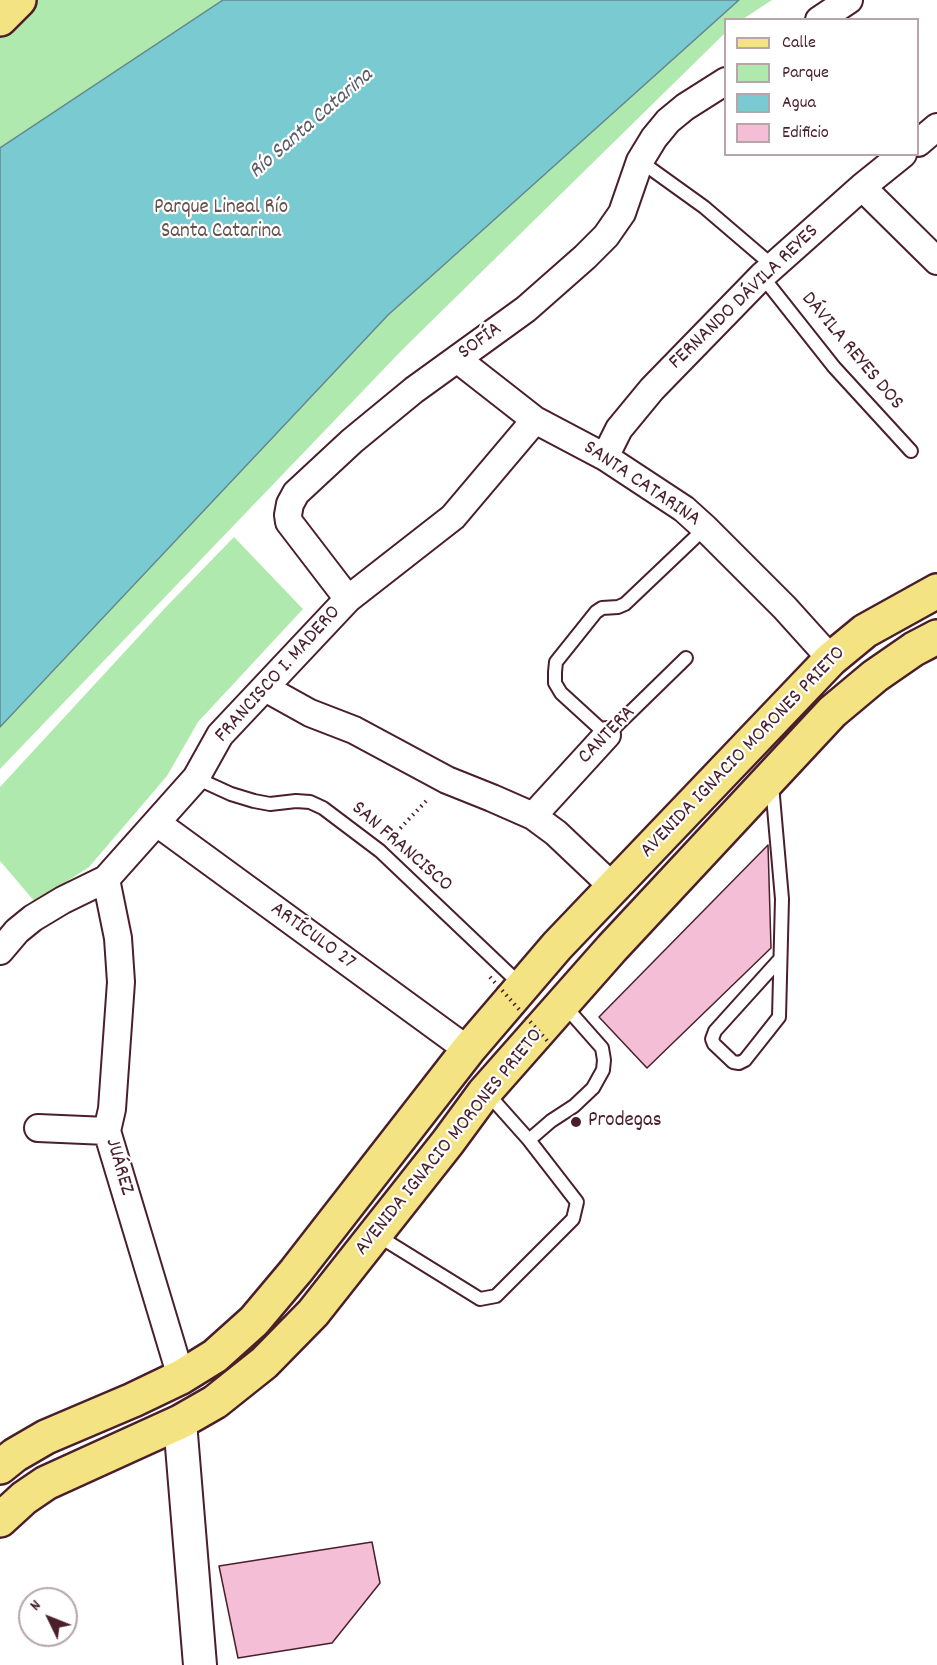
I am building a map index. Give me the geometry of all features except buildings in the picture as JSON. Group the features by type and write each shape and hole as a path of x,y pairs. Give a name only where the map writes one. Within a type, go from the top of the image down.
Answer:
{"main road":[{"path":"0,19 19,0"},
{"name":"AVENIDA IGNACIO MORONES PRIETO","path":"0,1467 15,1455 46,1437 180,1377 216,1356 254,1321 296,1271 468,1050 557,946 831,659 865,631 937,591"},
{"name":"AVENIDA IGNACIO MORONES PRIETO","path":"0,1520 24,1498 46,1483 180,1422 215,1402 264,1363 314,1313 484,1094 612,948 832,712 882,671 914,649 937,637"}],"street":[{"path":"822,18 849,0"},
{"name":"SOFÍA","path":"348,599 289,522 290,504 296,494 352,441 414,390 526,309 585,257 606,236 622,213 640,161 654,138 668,121 685,107 724,82"},
{"path":"919,142 937,127"},
{"name":"FERNANDO DÁVILA REYES","path":"605,458 619,429 652,389 768,271 901,156"},
{"path":"862,188 937,261"},
{"name":"SANTA CATARINA","path":"457,359 535,420 605,458 684,509 785,608 831,659"},
{"name":"FRANCISCO I. MADERO","path":"0,951 17,931 33,918 106,879 196,778 220,735 348,599 453,517 535,420"},
{"path":"265,688 310,713 354,730 447,780 533,816 556,833 613,887"},
{"name":"CANTERA","path":"533,816 607,735"},
{"name":"ARTÍCULO 27","path":"157,823 468,1050"},
{"name":"JUÁREZ","path":"106,879 118,938 121,982 112,1109 107,1131 180,1377"},
{"path":"38,1128 107,1131"},
{"path":"180,1422 200,1665"}],"lane":[{"name":"DÁVILA REYES DOS","path":"640,161 704,207 768,271 834,366 911,451"},
{"path":"607,735 561,693 555,683 556,662 596,612 602,608 625,604 705,528"},
{"name":"CANTERA","path":"607,735 686,658"},
{"name":"SAN FRANCISCO","path":"196,778 231,794 254,801 270,804 310,802 323,808 380,851 522,986"},
{"path":"771,778 782,899 779,1017 745,1060 739,1063 733,1062 714,1044 712,1039 715,1031 780,959"},
{"path":"529,1140 593,1088 603,1070 602,1048 563,1004"},
{"path":"388,1242 480,1299 496,1296 573,1220 577,1202 529,1140 484,1094"}],"path":[{"path":"380,851 447,780"},
{"path":"490,978 552,1046"}],"green space":[{"name":"Río Santa Catarina","path":"0,0 772,0 745,18 724,18 724,34 403,349 0,769"},
{"path":"234,537 303,609 198,722 167,776 89,867 35,902 0,861 0,787 166,607"}],"water":[{"name":"Río Santa Catarina","path":"223,0 739,0 388,315 0,727 0,148"}],"place":[{"name":"Prodegas","path":"576,1122"}],"park label":[{"name":"Parque Lineal Río Santa Catarina","path":"221,221"}]}
